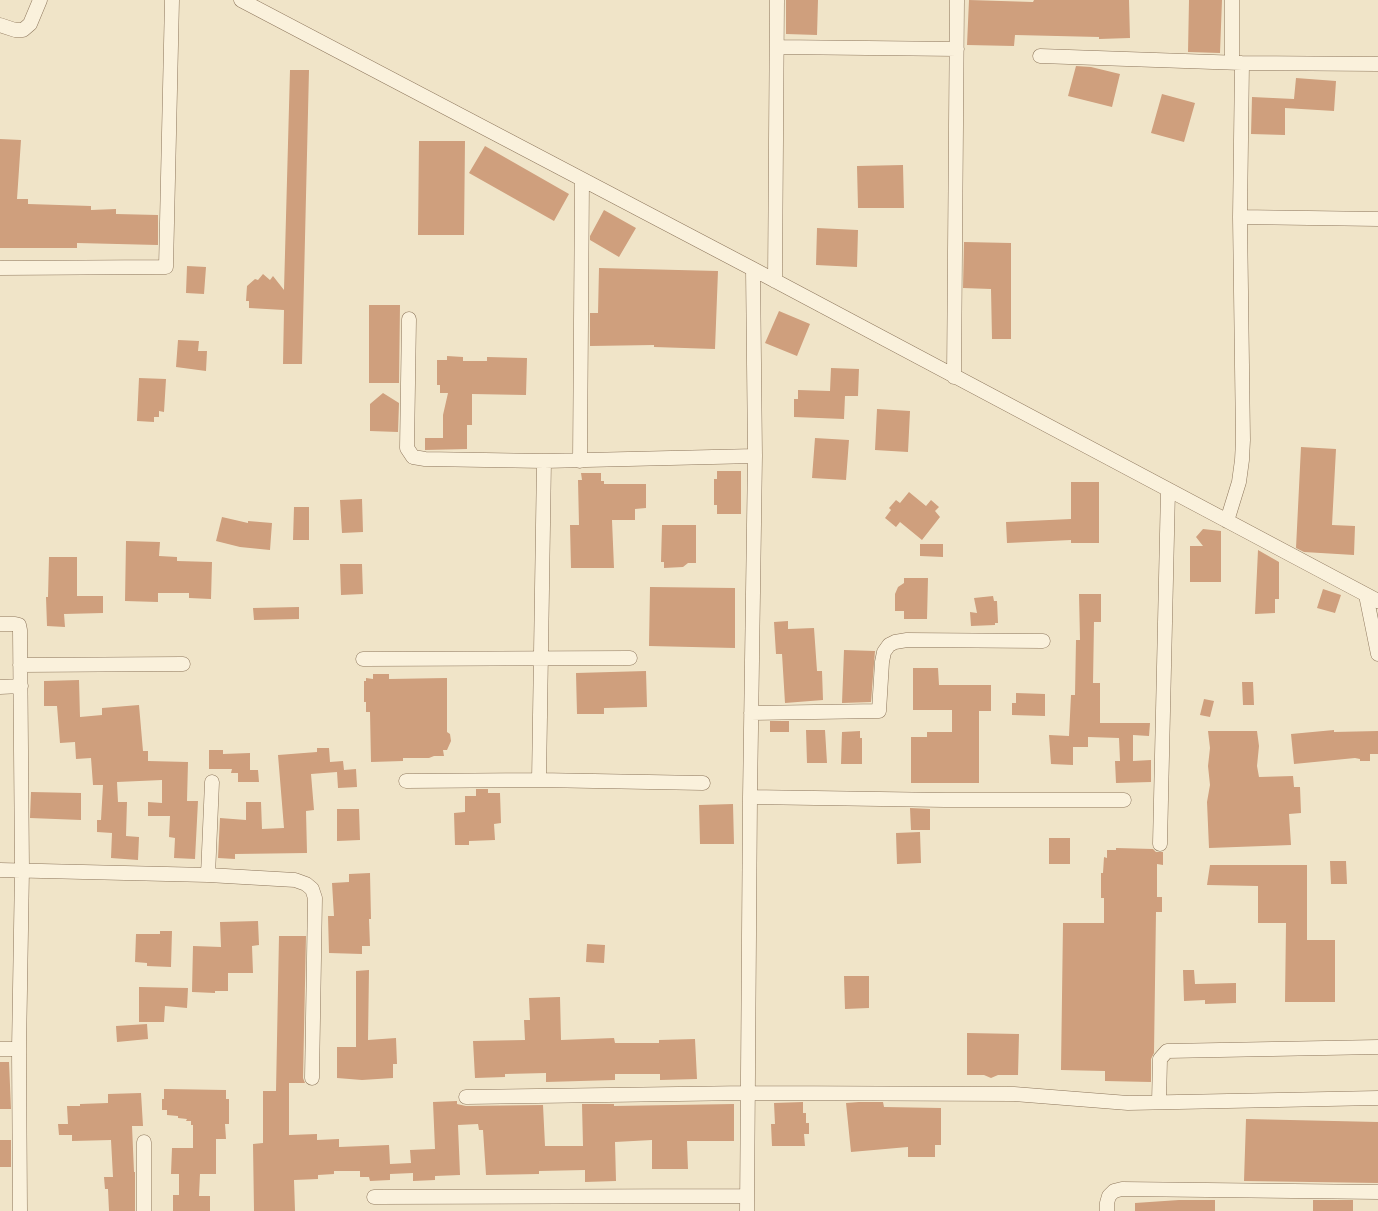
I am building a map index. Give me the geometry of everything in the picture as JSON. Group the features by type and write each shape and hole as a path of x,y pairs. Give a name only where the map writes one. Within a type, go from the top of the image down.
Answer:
{"street":[{"path":"0,25 15,30 24,30 30,24 40,0"},
{"path":"0,268 166,267 172,0"},
{"path":"241,0 753,269 1372,598 1378,654"},
{"path":"775,281 777,0"},
{"path":"954,377 957,0"},
{"path":"1226,521 1239,482 1242,460 1237,63 1232,0"},
{"path":"777,47 957,49"},
{"path":"1040,56 1237,63 1378,64"},
{"path":"580,461 582,180"},
{"path":"1240,217 1378,219"},
{"path":"747,1211 755,456 753,269"},
{"path":"409,319 407,448 414,457 425,459 580,461 755,456"},
{"path":"539,780 544,461"},
{"path":"1160,844 1168,490"},
{"path":"0,624 19,625 20,630 22,870 19,1049 20,1211"},
{"path":"751,713 879,711 884,652 889,645 895,642 907,640 1043,641"},
{"path":"363,659 541,660 630,658"},
{"path":"20,664 183,664"},
{"path":"0,687 21,686"},
{"path":"406,781 539,780 703,783"},
{"path":"208,875 212,782"},
{"path":"750,797 1124,800"},
{"path":"0,870 208,875 296,880 312,889 316,898 312,1078"},
{"path":"1159,1102 1160,1059 1167,1051 1378,1047"},
{"path":"0,1049 19,1049"},
{"path":"466,1097 748,1093 1014,1094 1128,1103 1378,1098"},
{"path":"144,1142 144,1211"},
{"path":"1107,1211 1109,1196 1114,1191 1122,1189 1378,1192"},
{"path":"374,1197 747,1196"}],"building":[{"path":"786,0 818,0 817,35 786,34"},
{"path":"969,0 1033,2 1034,0 1129,0 1130,38 1099,39 1099,37 1015,35 1014,46 967,45"},
{"path":"1189,0 1222,0 1220,53 1188,52"},
{"path":"1076,66 1091,67 1120,74 1112,107 1068,96"},
{"path":"290,70 309,70 302,364 283,364 284,310 249,308 249,301 246,301 247,286 255,279 258,280 263,274 270,280 273,276 284,290"},
{"path":"1296,78 1336,81 1334,111 1285,108 1285,135 1251,134 1252,97 1294,99"},
{"path":"1162,94 1195,103 1184,142 1151,133"},
{"path":"0,139 21,140 17,199 28,199 28,204 91,206 91,210 116,209 116,214 158,215 158,245 77,243 77,248 0,248"},
{"path":"419,141 465,141 464,235 418,235"},
{"path":"485,146 569,194 554,221 469,173"},
{"path":"903,165 904,208 858,208 857,166"},
{"path":"604,210 636,228 619,257 590,240 590,236"},
{"path":"817,228 858,230 857,267 816,265"},
{"path":"964,242 1011,243 1011,339 992,339 991,289 963,288"},
{"path":"187,266 206,267 204,294 186,293"},
{"path":"599,268 718,271 715,349 654,347 654,345 590,346 590,313 598,313"},
{"path":"369,305 400,305 399,383 369,383"},
{"path":"779,311 810,324 797,356 765,343"},
{"path":"178,340 199,341 198,351 207,351 206,371 176,367"},
{"path":"447,356 463,357 463,361 487,361 487,357 527,358 526,395 472,394 472,425 467,425 467,449 425,450 425,438 443,438 443,415 448,393 440,393 440,385 437,385 437,360 447,360"},
{"path":"831,368 859,369 858,396 845,396 844,419 794,417 794,399 798,399 798,390 830,391"},
{"path":"139,378 166,379 164,412 159,411 159,417 154,417 154,422 137,421"},
{"path":"383,393 399,403 398,432 370,431 370,404"},
{"path":"877,409 910,411 908,452 875,450"},
{"path":"815,438 849,440 846,480 812,478"},
{"path":"1301,447 1336,449 1332,525 1355,526 1354,555 1304,552 1296,548"},
{"path":"717,471 741,471 741,514 717,514 717,505 714,505 714,479 717,479"},
{"path":"581,473 601,473 601,481 604,481 604,484 646,484 646,508 635,509 635,520 612,520 614,568 571,568 570,525 579,525 578,480 582,480"},
{"path":"1071,482 1099,482 1099,543 1071,543 1071,540 1007,543 1006,522 1071,519"},
{"path":"909,492 926,506 931,500 939,507 935,511 940,517 922,540 900,522 896,527 885,518 891,510 889,508 896,500 900,503"},
{"path":"362,499 363,532 342,533 340,500"},
{"path":"294,507 309,507 309,540 293,540"},
{"path":"222,517 248,523 248,521 272,523 270,550 240,547 216,541"},
{"path":"662,525 696,525 696,563 688,563 683,567 664,568 664,562 661,562"},
{"path":"1203,529 1221,531 1221,582 1190,582 1190,546 1203,546 1196,537"},
{"path":"126,541 160,542 159,556 177,557 177,561 212,562 211,599 189,598 189,593 158,593 158,602 125,601"},
{"path":"920,544 943,544 943,557 920,556"},
{"path":"1258,550 1279,562 1279,599 1275,599 1275,613 1255,614"},
{"path":"49,557 77,557 77,596 103,596 103,613 64,614 65,627 47,626 46,597 48,597"},
{"path":"340,564 362,564 363,594 341,595"},
{"path":"904,578 928,578 927,619 904,619 904,611 895,611 895,594 898,587 904,583"},
{"path":"650,587 735,588 735,648 649,646"},
{"path":"1323,589 1341,595 1335,613 1317,608"},
{"path":"1079,594 1101,594 1101,622 1094,622 1093,683 1100,683 1100,723 1150,723 1149,736 1133,735 1133,761 1151,760 1151,782 1116,783 1115,761 1120,761 1119,738 1088,737 1088,747 1073,747 1073,765 1051,764 1049,735 1069,736 1071,695 1075,695 1076,640 1080,640"},
{"path":"993,596 994,601 997,601 998,623 995,623 995,625 971,626 970,612 977,613 974,598"},
{"path":"299,607 299,619 254,620 253,608"},
{"path":"788,621 788,629 814,628 817,671 822,671 823,700 785,703 782,654 776,654 774,622"},
{"path":"844,650 875,651 871,702 842,703"},
{"path":"913,668 938,668 939,685 991,685 991,711 979,711 979,783 911,783 911,737 927,737 927,732 952,732 952,710 913,710"},
{"path":"646,671 647,707 604,708 604,714 577,714 576,673"},
{"path":"373,674 389,674 389,679 447,678 447,732 450,734 451,741 447,750 443,750 444,756 403,758 403,761 371,762 370,712 366,712 366,702 364,702 364,681 366,681 366,678 373,679"},
{"path":"79,680 80,717 102,715 102,708 139,705 143,751 148,751 148,761 188,762 187,801 198,801 195,859 174,858 175,838 169,837 170,816 148,816 148,802 162,803 162,780 117,782 118,802 127,802 126,836 139,837 138,860 111,858 112,833 97,832 97,820 101,820 103,785 93,785 91,758 76,759 75,742 60,743 57,706 44,706 44,681"},
{"path":"1242,682 1253,682 1254,705 1243,705"},
{"path":"1016,693 1045,694 1045,716 1012,715 1012,703 1016,703"},
{"path":"1204,699 1214,701 1210,717 1200,715"},
{"path":"770,721 789,721 789,732 770,732"},
{"path":"806,730 825,730 827,763 807,763"},
{"path":"1334,730 1334,732 1378,731 1378,754 1370,754 1370,761 1360,761 1360,759 1355,758 1294,764 1291,734"},
{"path":"860,731 860,738 862,738 862,764 841,764 842,732"},
{"path":"1208,731 1257,731 1259,746 1257,766 1259,777 1293,776 1294,787 1300,787 1301,813 1289,814 1291,845 1209,848 1207,802 1210,785 1208,766 1210,748"},
{"path":"317,748 329,748 330,762 343,761 344,770 356,769 357,787 338,788 337,772 311,774 314,810 306,811 307,853 235,854 235,859 218,858 220,818 246,820 246,802 261,802 262,829 284,828 278,755 317,752"},
{"path":"209,750 223,750 223,754 250,753 250,770 258,770 259,782 238,782 238,773 231,773 232,769 209,769"},
{"path":"476,789 488,789 488,793 500,793 501,823 494,824 495,840 469,841 469,845 455,845 454,813 465,812 465,796 476,796"},
{"path":"31,792 81,793 81,820 30,818"},
{"path":"733,804 734,844 700,844 699,805"},
{"path":"910,808 930,809 930,830 911,830"},
{"path":"337,809 359,809 360,840 337,841"},
{"path":"920,832 921,863 897,864 896,833"},
{"path":"1049,838 1070,838 1070,864 1049,864"},
{"path":"1116,848 1153,849 1156,852 1163,852 1163,865 1157,864 1157,897 1162,897 1162,912 1156,912 1154,1053 1151,1059 1151,1082 1105,1081 1105,1071 1061,1070 1063,923 1104,923 1101,873 1103,873 1104,857 1107,858 1107,850 1116,850"},
{"path":"1330,861 1346,861 1347,884 1331,884"},
{"path":"1210,865 1307,865 1307,940 1335,940 1335,1002 1285,1002 1286,923 1258,923 1258,886 1207,885"},
{"path":"370,873 370,946 362,946 362,954 329,953 328,916 334,916 332,883 349,882 349,874"},
{"path":"258,921 259,945 252,946 253,973 228,973 228,991 215,991 215,993 192,992 193,946 221,947 220,922"},
{"path":"160,931 172,931 171,967 147,966 147,963 135,962 136,934 160,934"},
{"path":"279,936 306,936 303,1078 305,1083 289,1083 289,1135 317,1134 317,1140 339,1139 339,1147 389,1145 390,1164 411,1163 410,1150 435,1149 433,1102 457,1101 457,1104 466,1106 543,1105 545,1146 583,1146 582,1104 614,1104 614,1106 734,1104 734,1141 687,1141 688,1169 652,1169 652,1140 615,1142 616,1181 585,1182 585,1170 539,1171 539,1174 486,1175 483,1130 479,1130 478,1124 458,1125 460,1175 435,1176 435,1180 413,1181 413,1173 390,1174 390,1180 370,1181 369,1177 360,1177 360,1171 334,1171 334,1174 318,1175 318,1179 294,1180 295,1211 254,1211 253,1144 263,1143 263,1091 276,1091"},
{"path":"587,944 605,945 604,963 586,962"},
{"path":"369,970 368,1040 396,1038 397,1064 393,1064 393,1078 362,1080 337,1078 337,1047 356,1047 356,971"},
{"path":"1183,970 1194,970 1195,984 1236,983 1236,1003 1205,1004 1205,1000 1184,1001"},
{"path":"844,976 869,976 869,1008 845,1009"},
{"path":"139,987 188,988 187,1008 165,1006 164,1022 139,1022"},
{"path":"560,997 561,1040 614,1038 615,1043 659,1043 659,1040 695,1039 697,1079 660,1080 660,1074 615,1074 615,1080 546,1082 546,1073 505,1074 505,1077 475,1078 473,1041 525,1040 524,1020 530,1020 529,998"},
{"path":"147,1024 148,1039 117,1042 116,1026"},
{"path":"967,1033 1019,1034 1018,1075 998,1075 991,1078 984,1075 967,1075"},
{"path":"0,1062 9,1062 11,1109 0,1109"},
{"path":"164,1089 226,1090 226,1099 229,1099 229,1124 225,1124 226,1139 216,1139 216,1174 200,1174 199,1196 210,1196 210,1211 173,1211 173,1195 179,1195 179,1174 171,1174 172,1148 193,1148 193,1125 191,1125 191,1121 186,1121 187,1119 167,1115 167,1110 162,1110"},
{"path":"141,1093 143,1126 132,1126 135,1211 109,1211 108,1189 105,1189 104,1177 113,1177 111,1140 72,1141 72,1135 59,1135 58,1124 68,1124 67,1106 108,1103 108,1094"},
{"path":"803,1102 803,1113 806,1113 806,1123 809,1123 809,1134 804,1134 805,1146 772,1146 771,1124 775,1124 774,1103"},
{"path":"883,1102 884,1107 941,1108 941,1145 935,1145 935,1157 908,1157 908,1147 851,1152 846,1103"},
{"path":"1246,1119 1378,1122 1378,1183 1244,1181"},
{"path":"0,1140 11,1140 11,1167 0,1167"},
{"path":"1215,1200 1215,1211 1135,1211 1135,1203"},
{"path":"1313,1200 1353,1200 1353,1211 1313,1211"}]}
